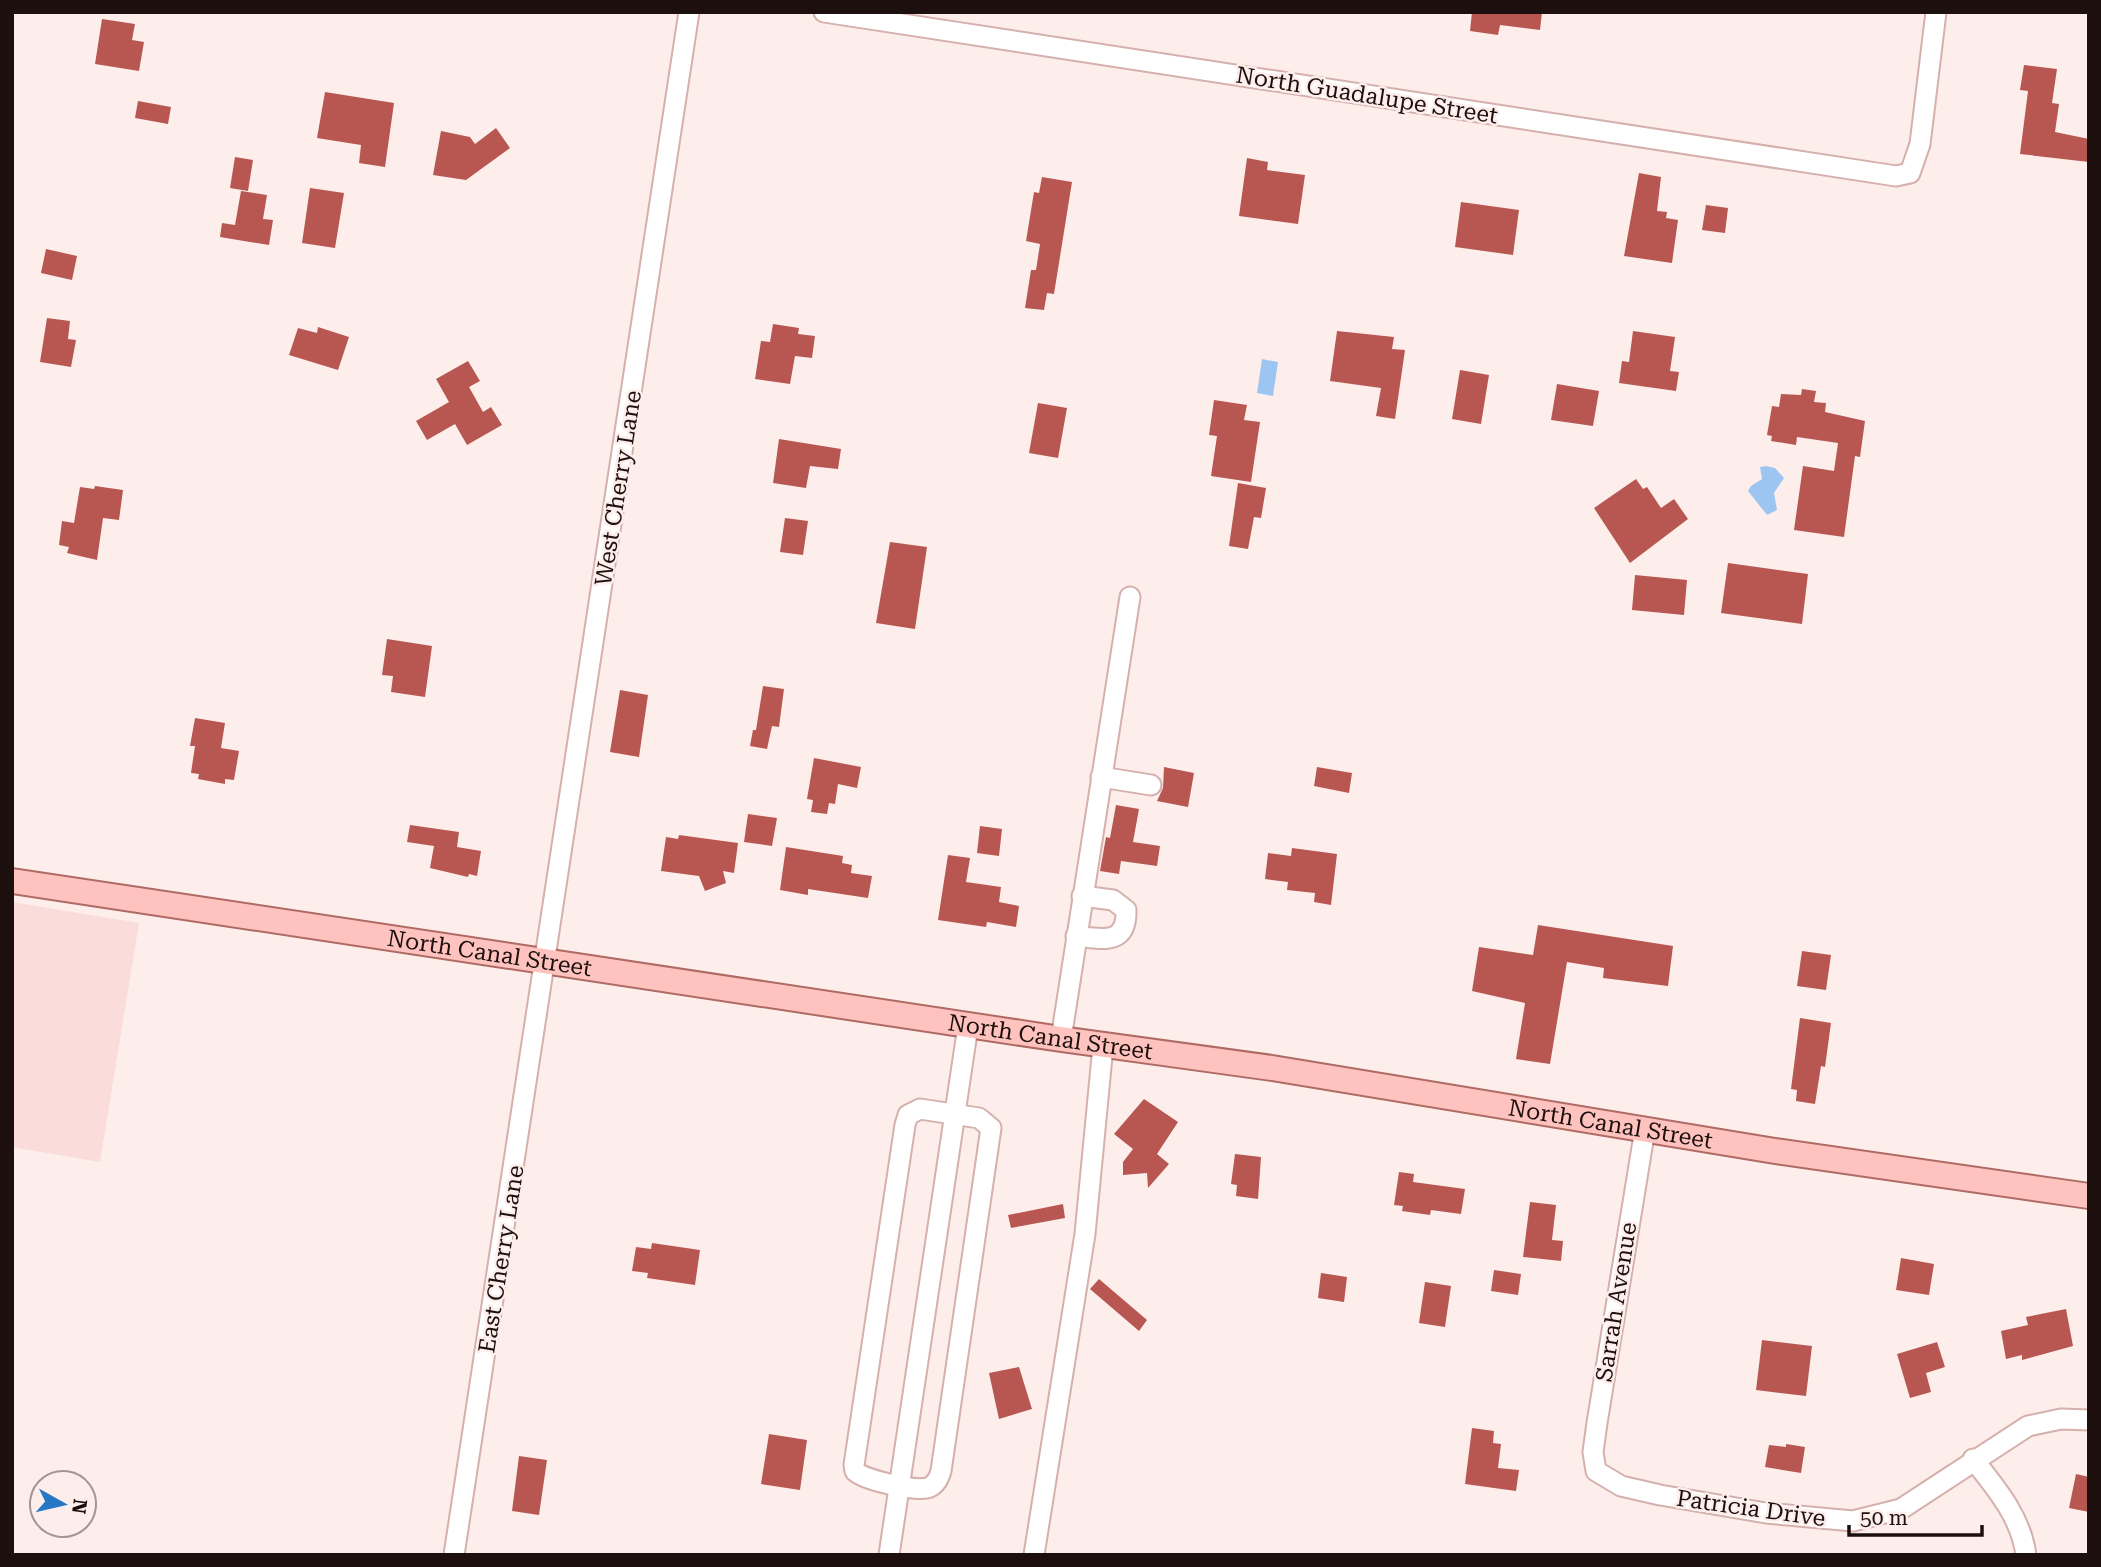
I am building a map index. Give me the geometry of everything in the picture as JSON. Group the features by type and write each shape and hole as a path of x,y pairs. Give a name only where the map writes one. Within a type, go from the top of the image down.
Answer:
{"main road":[{"name":"North Canal Street","path":"12,881 968,1026 1272,1068 1775,1151 2089,1196"}],"street":[{"name":"West Cherry Lane","path":"547,963 689,12"},
{"name":"North Guadalupe Street","path":"824,12 1896,176 1910,173 1920,144 1936,12"},
{"path":"1061,1039 1130,597"},
{"path":"1101,777 1151,785"},
{"path":"1076,936 1112,939 1121,933 1126,920 1126,910 1120,904 1082,896"},
{"name":"East Cherry Lane","path":"454,1555 547,963"},
{"path":"889,1555 968,1026"},
{"path":"1034,1555 1085,1234 1103,1045"},
{"path":"920,1109 955,1115 987,1122 991,1128 989,1150 941,1471 929,1487 900,1485 865,1478 855,1471 854,1465 908,1115 920,1109"},
{"name":"Sarrah Avenue","path":"1601,1474 1596,1471 1592,1452 1645,1129"},
{"name":"Patricia Drive","path":"1601,1474 1621,1486 1660,1495 1766,1513 1853,1521 1900,1509 1973,1459 2028,1426 2061,1419 2089,1419"},
{"path":"1973,1459 2012,1512 2021,1532 2025,1555"}],"shaded area":[{"path":"12,902 139,923 100,1162 12,1147"}],"water":[{"path":"1262,359 1278,362 1273,396 1257,393"},
{"path":"1760,467 1775,468 1784,478 1774,493 1777,510 1767,515 1748,491 1762,479"}],"building":[{"path":"1472,12 1542,12 1540,30 1500,25 1498,35 1470,31"},
{"path":"102,19 135,24 132,40 144,42 139,71 95,64"},
{"path":"2024,65 2057,69 2052,103 2059,104 2055,132 2089,139 2089,162 2020,154 2028,91 2020,90"},
{"path":"325,92 394,103 385,167 359,163 361,145 317,138"},
{"path":"138,101 171,107 168,124 135,118"},
{"path":"496,128 510,148 466,180 433,175 441,131 470,137 475,144"},
{"path":"235,157 253,160 248,191 230,188"},
{"path":"1247,158 1268,162 1267,170 1305,175 1298,224 1239,216"},
{"path":"1639,173 1661,177 1657,211 1667,212 1666,218 1678,220 1672,263 1624,256"},
{"path":"1042,177 1072,182 1054,294 1047,293 1044,310 1025,308 1031,270 1036,270 1040,244 1026,241 1034,192 1039,193"},
{"path":"310,188 344,193 335,248 302,243"},
{"path":"241,191 267,195 263,219 273,220 269,245 220,237 222,223 235,225"},
{"path":"1461,202 1519,210 1513,255 1455,247"},
{"path":"1706,205 1728,208 1725,233 1702,230"},
{"path":"46,249 77,256 72,280 41,273"},
{"path":"47,318 70,321 68,339 76,340 71,367 40,362"},
{"path":"773,324 799,328 798,334 815,336 812,358 795,356 790,384 755,379 761,341 770,342"},
{"path":"318,327 349,337 338,370 289,355 298,328 317,333"},
{"path":"1337,331 1394,337 1392,349 1405,350 1395,419 1376,416 1381,388 1330,381"},
{"path":"1633,331 1675,337 1670,371 1679,372 1676,391 1619,383 1622,361 1629,362"},
{"path":"468,361 480,381 469,387 483,412 491,407 502,425 467,445 455,424 427,440 416,421 449,402 436,379"},
{"path":"1460,370 1489,375 1481,424 1452,419"},
{"path":"1557,384 1599,391 1593,426 1551,420"},
{"path":"1802,389 1816,391 1814,402 1826,403 1825,412 1865,421 1860,457 1855,456 1844,537 1794,530 1803,466 1834,471 1838,443 1797,437 1796,445 1771,441 1772,436 1767,435 1772,406 1779,407 1781,394 1801,395"},
{"path":"1214,400 1247,405 1244,420 1260,422 1251,482 1211,476 1217,436 1209,435"},
{"path":"1038,403 1067,408 1058,458 1029,453"},
{"path":"779,439 841,449 838,469 810,466 806,488 773,483"},
{"path":"1636,479 1643,489 1647,487 1661,508 1674,499 1688,519 1630,563 1594,508"},
{"path":"1238,483 1266,488 1261,518 1254,517 1248,549 1229,546"},
{"path":"95,486 123,490 119,520 103,518 97,560 67,553 69,547 59,545 62,521 74,523 80,487 94,489"},
{"path":"785,518 808,521 803,555 780,552"},
{"path":"890,542 927,547 915,629 876,623"},
{"path":"1728,563 1808,574 1802,624 1721,613"},
{"path":"1635,575 1687,580 1684,615 1632,610"},
{"path":"387,639 432,646 425,697 391,692 393,676 382,675"},
{"path":"763,686 784,689 779,727 772,726 767,749 750,746 753,730 756,730"},
{"path":"620,690 648,695 639,757 610,752"},
{"path":"195,718 225,723 221,748 239,751 234,780 225,779 225,784 198,779 199,774 191,773 195,746 190,746"},
{"path":"814,758 861,767 857,788 838,784 835,804 829,803 827,814 811,812 813,800 807,799"},
{"path":"1164,767 1194,773 1188,807 1157,801 1163,788"},
{"path":"1317,767 1352,773 1349,793 1314,786"},
{"path":"1116,805 1139,809 1133,842 1160,846 1157,866 1121,861 1119,874 1100,871 1106,837 1110,838"},
{"path":"748,814 777,818 772,846 744,842"},
{"path":"410,825 459,832 457,847 481,851 477,876 469,874 468,877 430,868 434,846 407,842"},
{"path":"980,826 1002,829 999,856 977,853"},
{"path":"679,835 738,843 734,873 723,871 726,883 705,891 699,876 661,871 666,837 678,839"},
{"path":"786,847 843,856 842,863 852,865 851,873 872,876 868,898 808,889 808,895 780,890"},
{"path":"1292,848 1337,854 1331,905 1314,902 1315,893 1287,890 1288,882 1265,879 1268,853 1291,856"},
{"path":"948,855 970,858 966,882 1001,887 999,902 1019,906 1016,927 987,922 986,927 938,920"},
{"path":"1538,925 1673,946 1668,986 1603,978 1604,968 1567,962 1550,1064 1516,1059 1525,1003 1472,991 1479,947 1533,955"},
{"path":"1802,951 1831,955 1826,990 1797,986"},
{"path":"1800,1018 1831,1023 1825,1067 1821,1066 1815,1104 1796,1101 1797,1090 1791,1089"},
{"path":"1144,1099 1178,1122 1157,1154 1169,1164 1148,1188 1147,1173 1123,1175 1123,1162 1133,1149 1114,1134"},
{"path":"1235,1154 1261,1157 1258,1199 1236,1196 1237,1185 1231,1184"},
{"path":"1399,1172 1414,1174 1413,1182 1465,1189 1461,1214 1431,1210 1430,1215 1402,1211 1403,1206 1394,1205"},
{"path":"1530,1202 1556,1205 1552,1240 1563,1241 1561,1261 1523,1257"},
{"path":"1063,1204 1065,1218 1011,1228 1008,1215"},
{"path":"652,1243 700,1250 695,1285 647,1278 648,1273 632,1271 636,1247 651,1249"},
{"path":"1901,1258 1934,1264 1929,1295 1896,1290"},
{"path":"1494,1270 1521,1274 1518,1295 1491,1291"},
{"path":"1321,1273 1347,1277 1344,1302 1318,1298"},
{"path":"1099,1279 1147,1320 1139,1331 1090,1289"},
{"path":"1425,1282 1451,1286 1445,1327 1419,1323"},
{"path":"2066,1309 2073,1346 2022,1360 2022,1355 2006,1359 2001,1331 2028,1325 2026,1317"},
{"path":"1762,1340 1812,1346 1806,1396 1756,1390"},
{"path":"1937,1342 1945,1367 1926,1373 1931,1392 1910,1398 1897,1354"},
{"path":"1019,1367 1032,1409 999,1419 989,1373"},
{"path":"1472,1428 1494,1431 1493,1443 1501,1444 1498,1468 1519,1470 1516,1491 1465,1484"},
{"path":"769,1434 807,1440 800,1490 761,1484"},
{"path":"1786,1444 1805,1447 1801,1473 1765,1467 1769,1445 1786,1447"},
{"path":"519,1456 547,1460 539,1515 512,1511"},
{"path":"2076,1474 2089,1477 2089,1512 2069,1508"}]}
